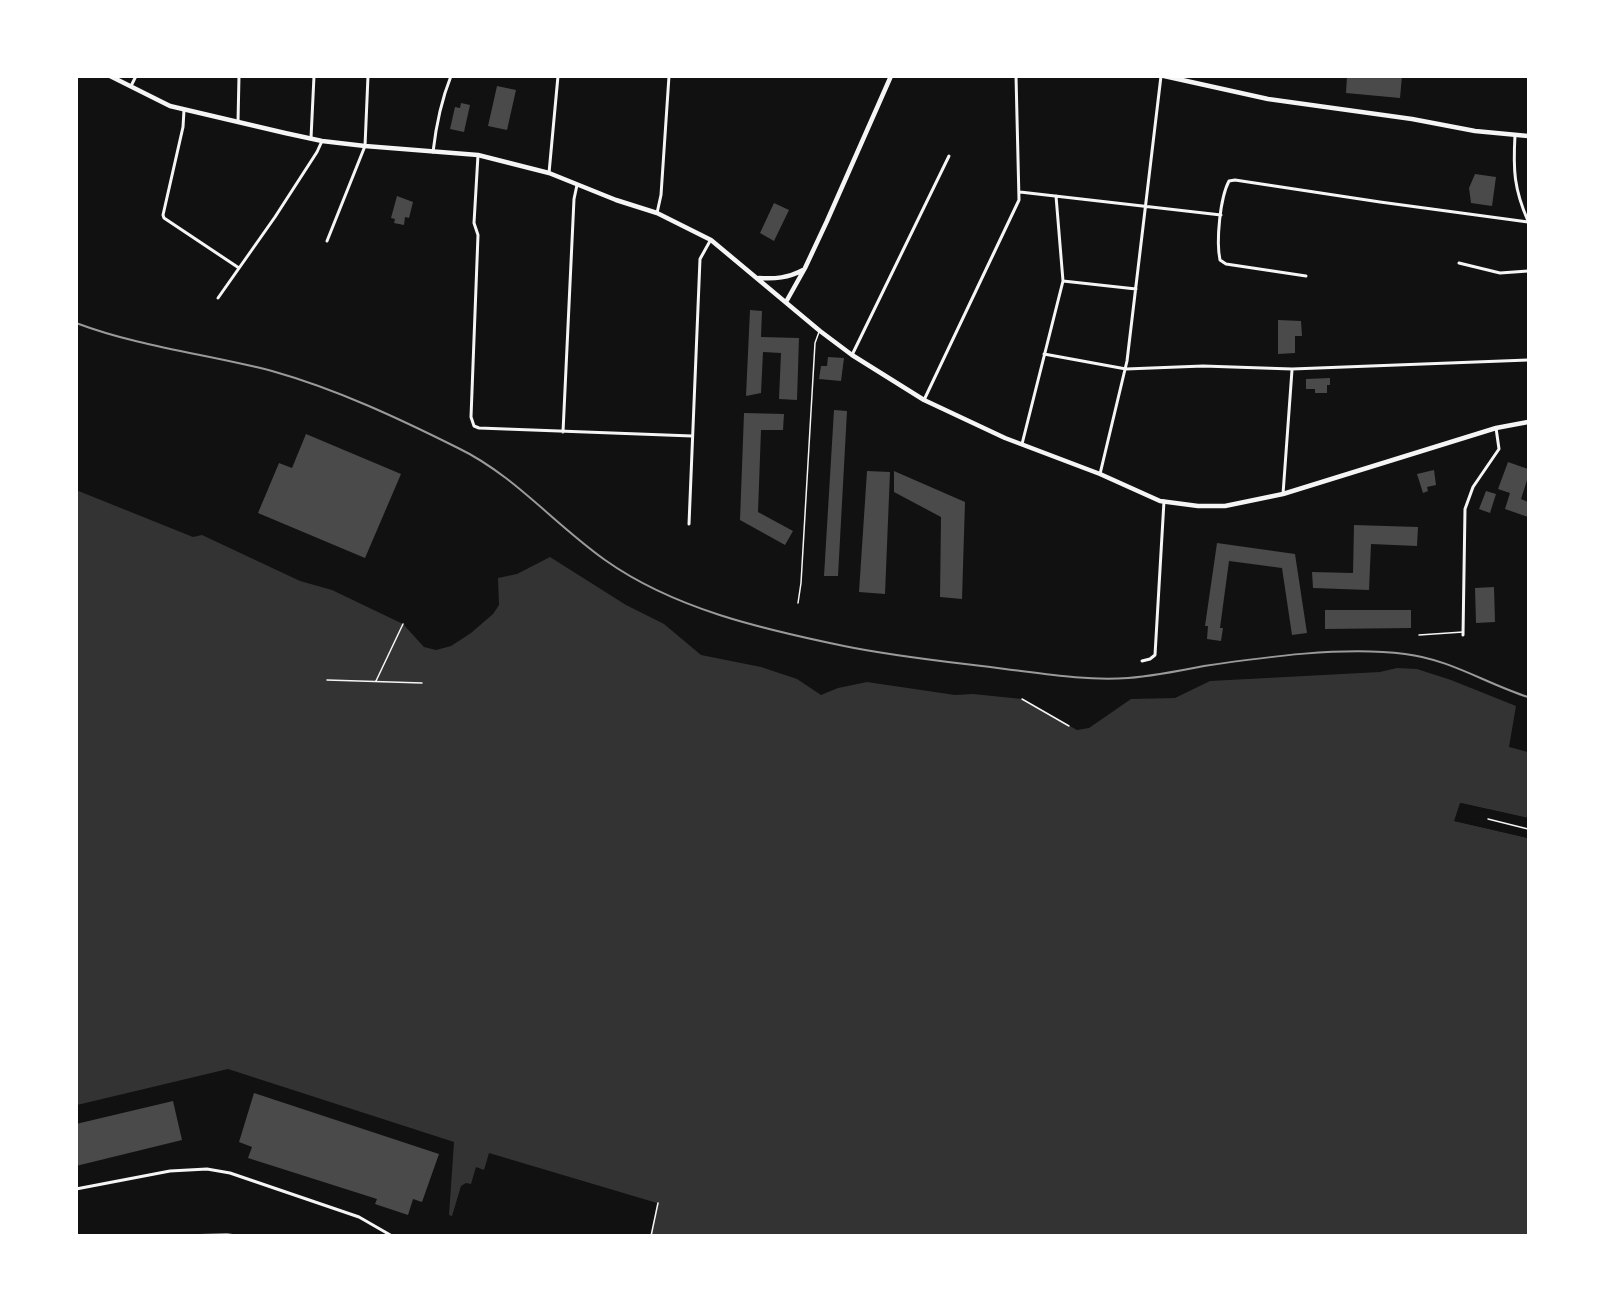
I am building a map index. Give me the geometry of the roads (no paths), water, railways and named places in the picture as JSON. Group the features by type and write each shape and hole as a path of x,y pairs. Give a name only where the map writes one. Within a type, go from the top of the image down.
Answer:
{"main road":[{"path":"110,76 130,88 184,110 322,141 478,155 549,173 657,213 711,240 820,331 852,355 924,400 1022,446 1100,474 1128,488 1164,501 1198,506 1225,506 1283,494 1496,428 1528,422"},
{"path":"786,302 805,268 891,76"},
{"path":"1163,76 1268,99 1412,119 1475,131 1528,136"},
{"path":"759,278 774,279 792,275 805,268"}],"street":[{"path":"130,88 136,76"},
{"path":"238,122 239,76"},
{"path":"311,138 314,76"},
{"path":"327,241 365,146 368,76"},
{"path":"434,152 435,132 443,97 451,76"},
{"path":"549,173 558,76"},
{"path":"657,213 661,195 669,76"},
{"path":"924,400 1019,200 1016,76"},
{"path":"1100,474 1126,369 1163,76"},
{"path":"184,110 183,127 164,218 239,268"},
{"path":"1306,276 1226,264 1220,260 1218,253 1221,215 1229,181 1528,221 1516,191 1515,135"},
{"path":"218,298 275,217 322,141"},
{"path":"478,155 474,223 478,235 471,417 474,426 563,432 692,436"},
{"path":"852,355 949,156"},
{"path":"563,432 573,223 577,185"},
{"path":"1020,192 1221,215"},
{"path":"1022,446 1063,281 1056,196"},
{"path":"689,524 700,259 711,240"},
{"path":"1459,263 1500,273 1528,271"},
{"path":"1063,281 1136,289"},
{"path":"1044,354 1126,369 1203,366 1292,369 1528,360"},
{"path":"1283,494 1292,369"},
{"path":"1463,634 1465,509 1473,487 1499,449 1496,428"},
{"path":"1142,661 1155,655 1164,501"},
{"path":"76,1188 170,1171 207,1169 230,1173 359,1217 392,1236"}],"lane":[{"path":"798,603 805,526 815,343 820,331"},
{"path":"1419,635 1463,634"},
{"path":"1488,819 1528,829"}],"railway":[{"path":"76,323 124,338 296,378 390,415 478,459 516,486 586,546 632,577 689,604 751,624 884,653 1097,679 1147,676 1278,656 1356,651 1405,654 1452,666 1528,697"},
{"path":"172,1236 227,1234 238,1236"}]}
